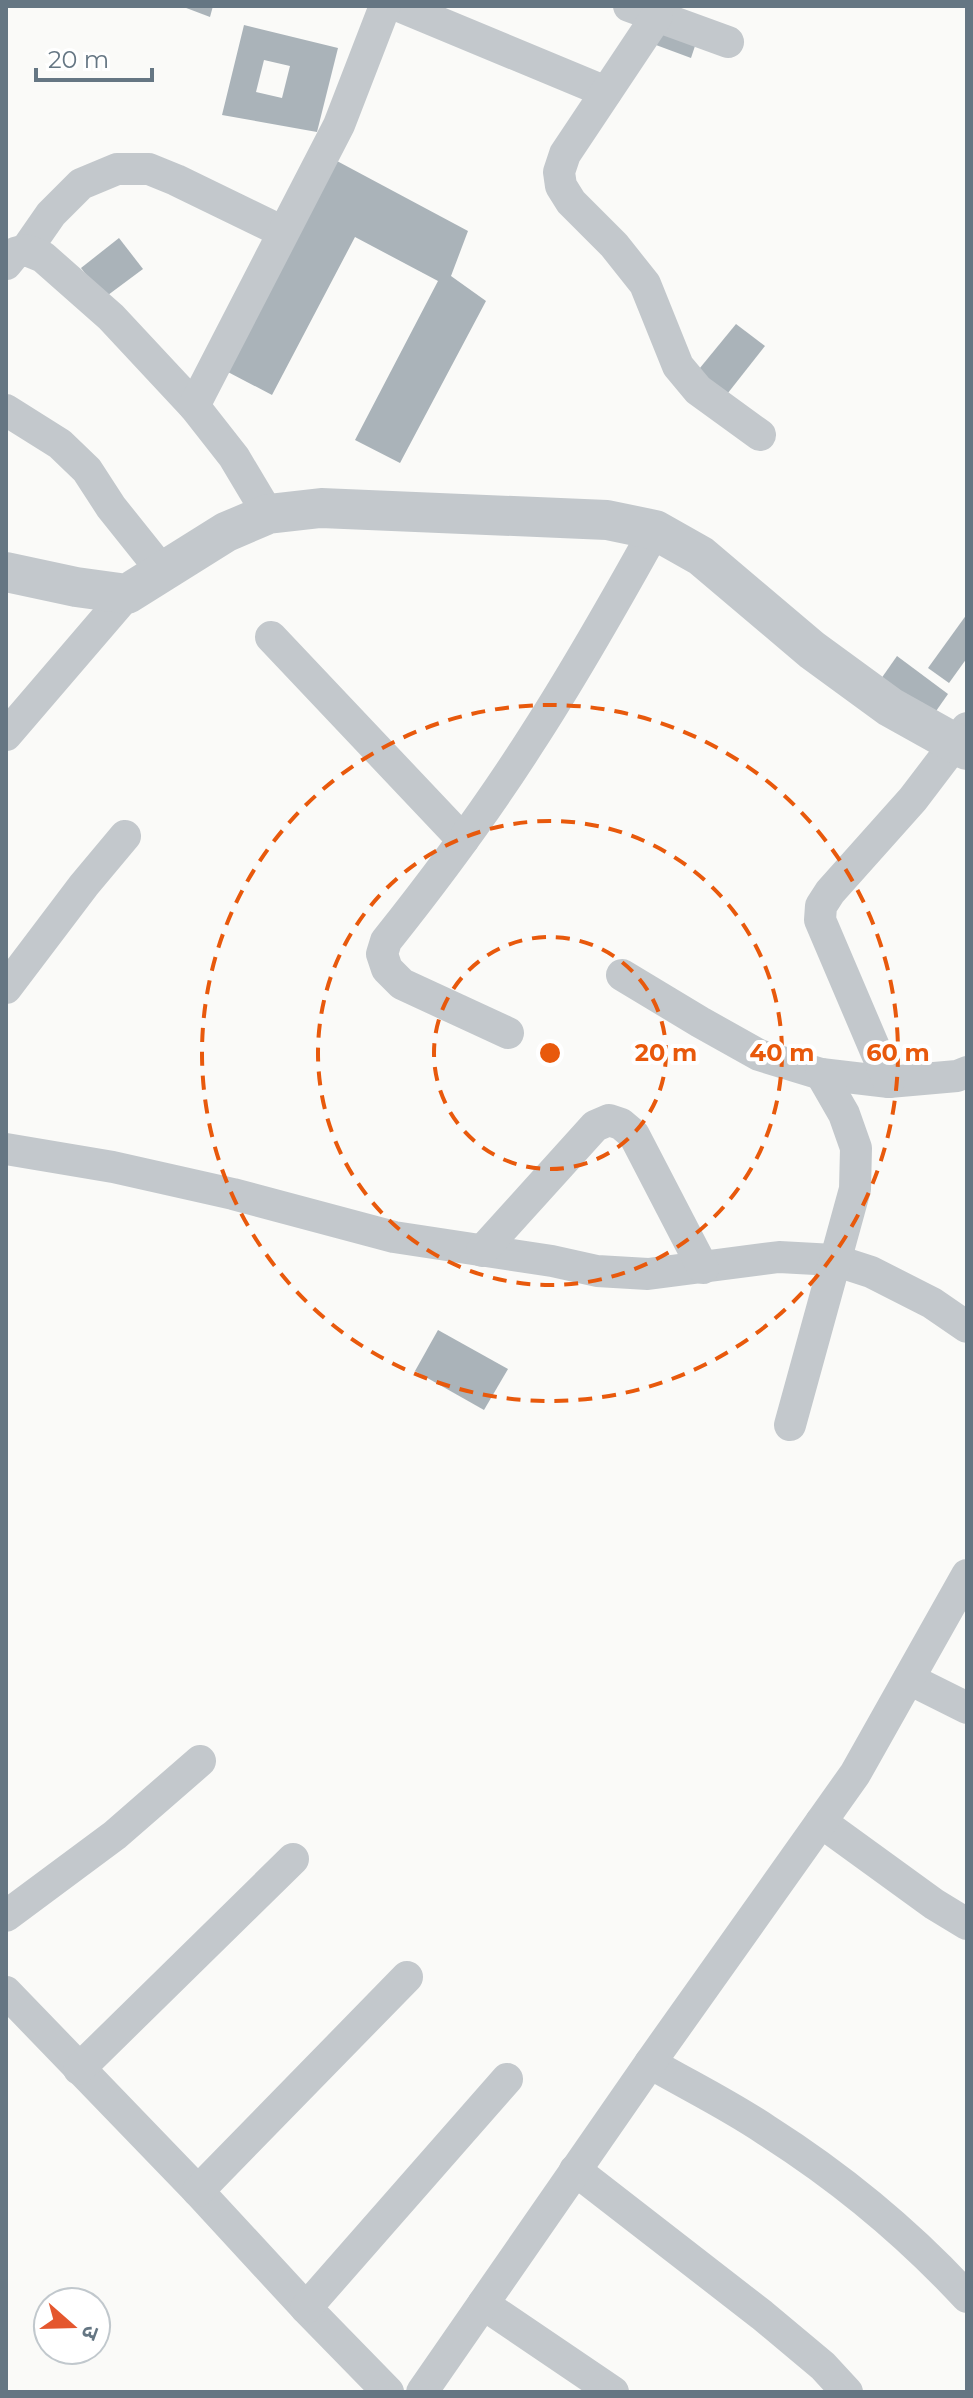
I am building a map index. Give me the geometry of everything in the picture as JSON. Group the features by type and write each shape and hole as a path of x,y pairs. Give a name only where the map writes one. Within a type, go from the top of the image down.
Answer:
{"street":[{"path":"194,406 339,125 385,6"},
{"path":"399,6 606,92"},
{"path":"728,42 643,11 606,92 565,154 559,172 561,186 571,202 614,245 645,284 678,366 698,390 760,435"},
{"path":"16,257 51,214 81,184 117,169 149,169 283,232"},
{"path":"16,257 43,257 111,317 194,406 234,457 268,514"},
{"path":"6,410 60,444 87,470 111,507 163,572"},
{"path":"6,735 127,594 226,532 268,514 321,508 543,517 607,520 655,530 701,556 812,650 890,707 963,741 821,906 820,920 889,1082"},
{"path":"508,1033 402,984 387,969 382,954 386,941 463,840 529,744 655,530"},
{"path":"6,572 127,594"},
{"path":"271,637 463,840"},
{"path":"6,988 125,836"},
{"path":"622,975 759,1055 821,1074 889,1082 957,1076 967,1072"},
{"path":"790,1425 855,1189 856,1148 844,1114 821,1074"},
{"path":"482,1251 595,1126 609,1120 621,1124 634,1135 703,1268"},
{"path":"6,1149 113,1167 233,1194 394,1237 552,1261 597,1271 648,1274 779,1257 834,1260 871,1272 932,1303 967,1327"},
{"path":"422,2392 855,1774 966,1582"},
{"path":"909,1679 967,1708"},
{"path":"6,1916 115,1835 200,1761"},
{"path":"821,1822 934,1904 967,1924"},
{"path":"79,2069 293,1859"},
{"path":"198,2191 407,1977"},
{"path":"6,1992 386,2390"},
{"path":"650,2063 766,2129 857,2193 930,2257 967,2297"},
{"path":"306,2308 507,2079"},
{"path":"575,2170 762,2315 823,2366 847,2392"},
{"path":"483,2304 613,2392"}],"building":[{"path":"181,6 213,6 210,17"},
{"path":"664,24 698,37 691,58 656,45"},
{"path":"244,25 338,48 317,132 222,115","holes":["264,60 290,66 282,98 256,92"]},
{"path":"337,161 468,231 451,276 486,301 400,463 355,440 438,281 355,237 272,395 226,371"},
{"path":"119,238 143,269 104,298 81,268"},
{"path":"736,324 765,346 724,398 695,374"},
{"path":"967,614 967,658 949,683 928,668"},
{"path":"897,656 948,694 927,724 876,686"},
{"path":"438,1330 508,1369 484,1410 415,1371"}]}
